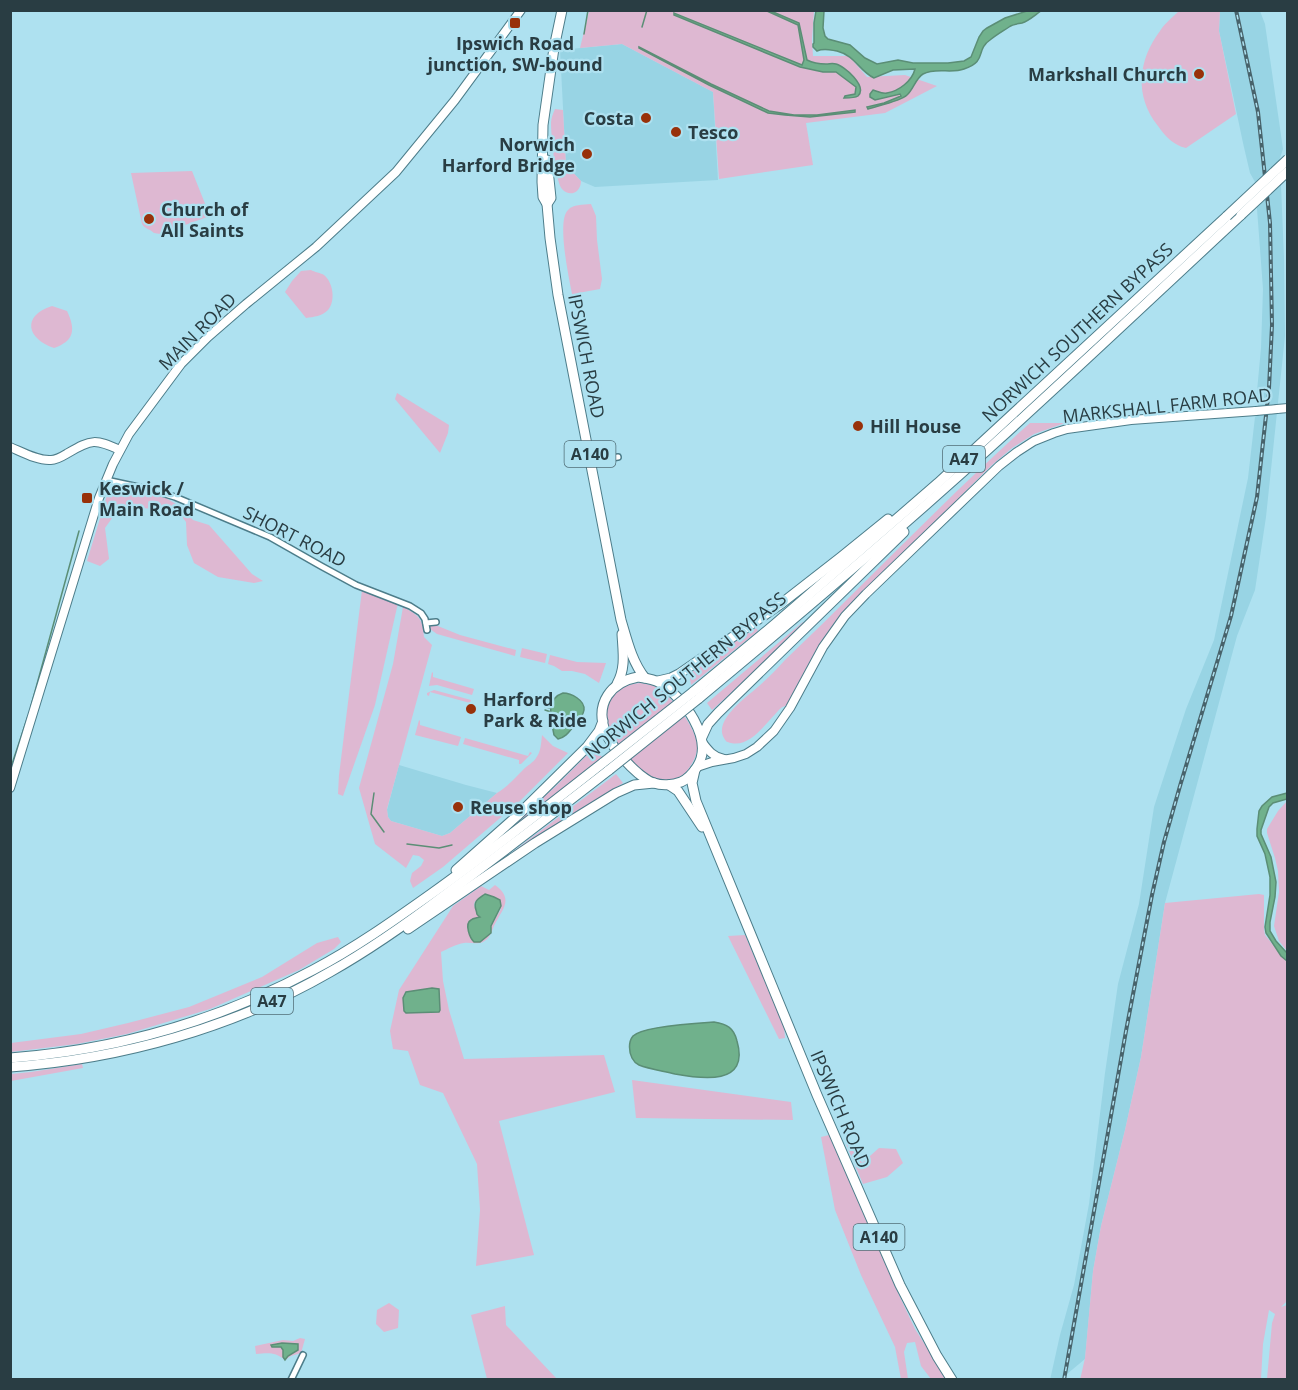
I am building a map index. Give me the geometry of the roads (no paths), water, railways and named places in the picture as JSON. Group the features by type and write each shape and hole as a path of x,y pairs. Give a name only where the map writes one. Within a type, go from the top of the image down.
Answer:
{"highway":[{"name":"IPSWICH ROAD","path":"562,10 543,125 551,198 547,204 558,295 621,620 624,667 617,684"},
{"name":"NORWICH SOUTHERN BYPASS","path":"695,695 848,562 1017,410 1287,159"},
{"name":"NORWICH SOUTHERN BYPASS","path":"10,1067 78,1059 130,1049 204,1028 238,1016 329,973 375,945 475,873 849,573 996,442 1287,171"},
{"name":"A47","path":"658,681 679,674 782,603 841,557 1017,410"},
{"name":"A47","path":"702,740 708,724 718,713 996,442"},
{"name":"IPSWICH ROAD","path":"621,620 634,659 645,678"},
{"path":"632,678 645,678 658,681 672,692 695,721 702,740 702,756 696,768 684,781 669,785 654,783 629,766 610,740 603,721 602,710 608,694 617,684 632,678"},
{"name":"A47","path":"341,955 425,895 517,816 586,747 599,731 603,721"},
{"name":"NORWICH SOUTHERN BYPASS","path":"10,1058 82,1049 167,1030 218,1013 284,985 341,955 382,929 607,766"},
{"name":"IPSWICH ROAD","path":"696,768 692,783 693,791 713,845 817,1095 900,1285 952,1380"},
{"name":"A47","path":"269,1002 315,984 364,958 535,843 616,792 634,785 654,783"},
{"name":"IPSWICH ROAD","path":"669,785 678,791 713,845"}],"main road":[{"name":"MAIN ROAD","path":"10,788 99,498 129,434 170,377 208,336 316,247 396,172 454,100 521,10"},
{"name":"MARKSHALL FARM ROAD","path":"696,768 746,754 774,731 790,708 822,647 845,616 999,466 1034,441 1054,432 1088,425 1287,408"},
{"path":"10,447 40,459 49,460 58,458 80,445 95,442 108,444 120,450"},
{"path":"702,740 712,754 727,760"}],"street":[{"path":"591,461 618,457"},
{"name":"SHORT ROAD","path":"106,480 176,497 270,537 356,585 410,606 421,613 426,626 436,622"},
{"path":"291,1380 303,1355"}],"waterway":[{"path":"584,34 588,10"},
{"path":"642,27 647,10"},
{"path":"31,706 79,531"},
{"path":"545,707 551,708"},
{"path":"545,710 551,712"},
{"path":"10,770 28,716"},
{"path":"374,793 371,814 384,832"},
{"path":"407,844 439,848 452,845"}],"railway":[{"path":"1064,1380 1152,895 1164,842 1231,616 1257,497 1269,388 1272,325 1270,223 1258,112 1236,10"}],"place":[{"name":"Ipswich Road junction, SW-bound","path":"515,23"},
{"name":"Markshall Church","path":"1199,74"},
{"name":"Costa","path":"646,118"},
{"name":"Tesco","path":"676,132"},
{"name":"Norwich Harford Bridge","path":"587,154"},
{"name":"Church of All Saints","path":"149,219"},
{"name":"Hill House","path":"858,426"},
{"name":"Keswick / Main Road","path":"87,498"},
{"name":"Harford Park & Ride","path":"471,709"},
{"name":"Reuse shop","path":"458,807"}]}
